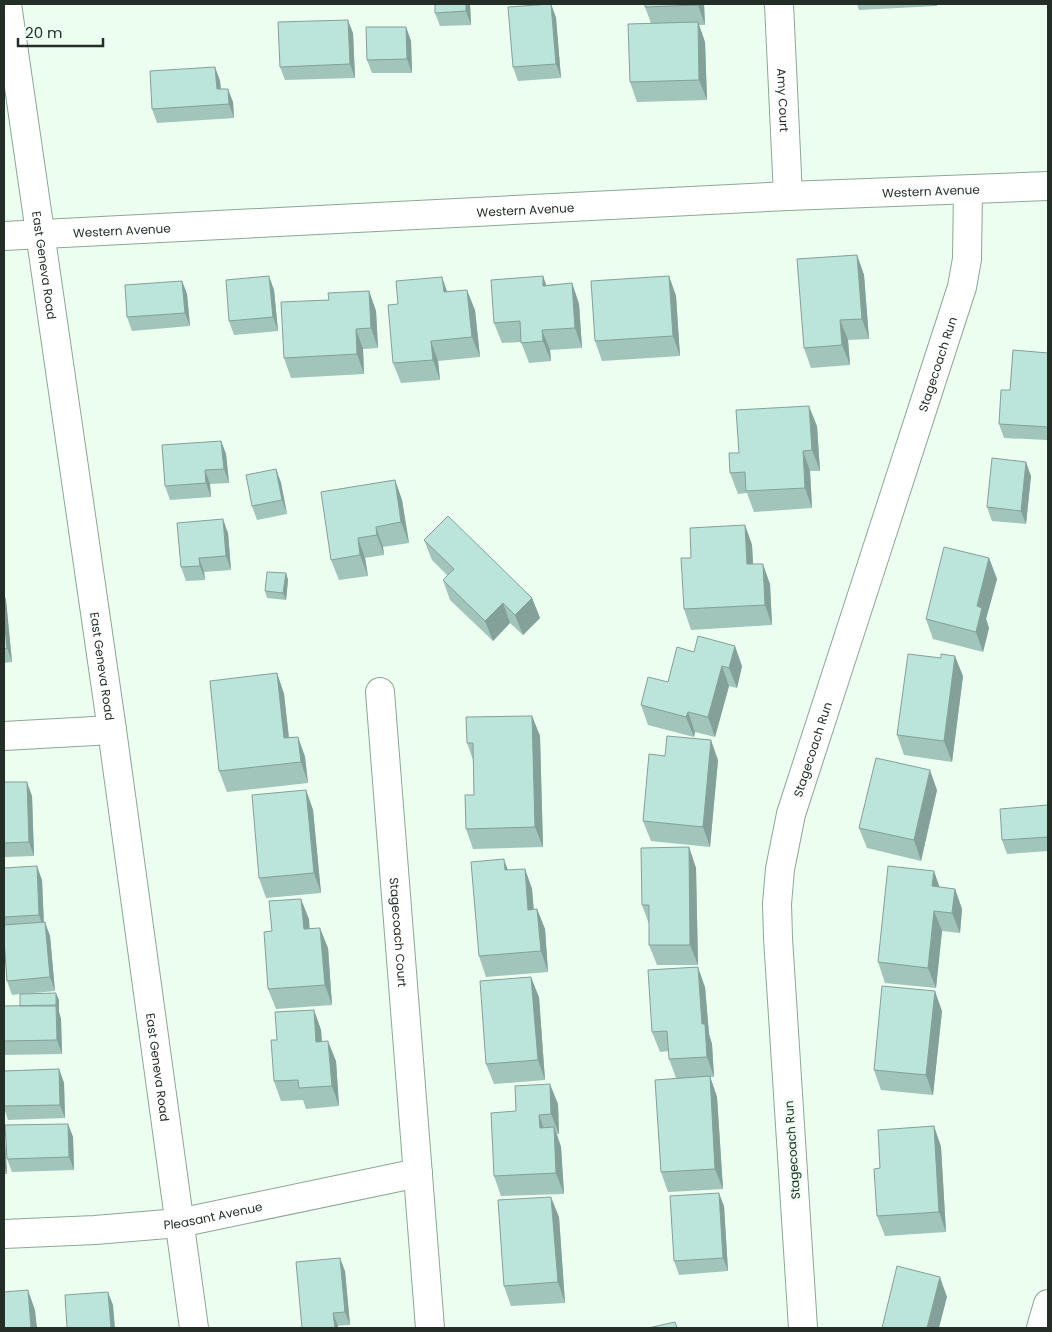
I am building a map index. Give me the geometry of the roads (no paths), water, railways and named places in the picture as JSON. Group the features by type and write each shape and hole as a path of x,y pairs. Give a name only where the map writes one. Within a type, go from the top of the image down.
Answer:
{"street":[{"name":"East Geneva Road","path":"7,4 112,730 194,1328"},
{"name":"Amy Court","path":"779,4 788,196"},
{"name":"Western Avenue","path":"4,236 788,196 1048,186"},
{"name":"Stagecoach Run","path":"803,1328 778,938 777,904 780,869 791,814 962,287 967,259 968,190"},
{"name":"Stagecoach Court","path":"380,692 418,1173"},
{"path":"4,736 112,730"},
{"path":"418,1173 430,1328"},
{"name":"Pleasant Avenue","path":"4,1234 95,1230 179,1223 418,1173"},
{"path":"1041,1328 1048,1304"}]}
